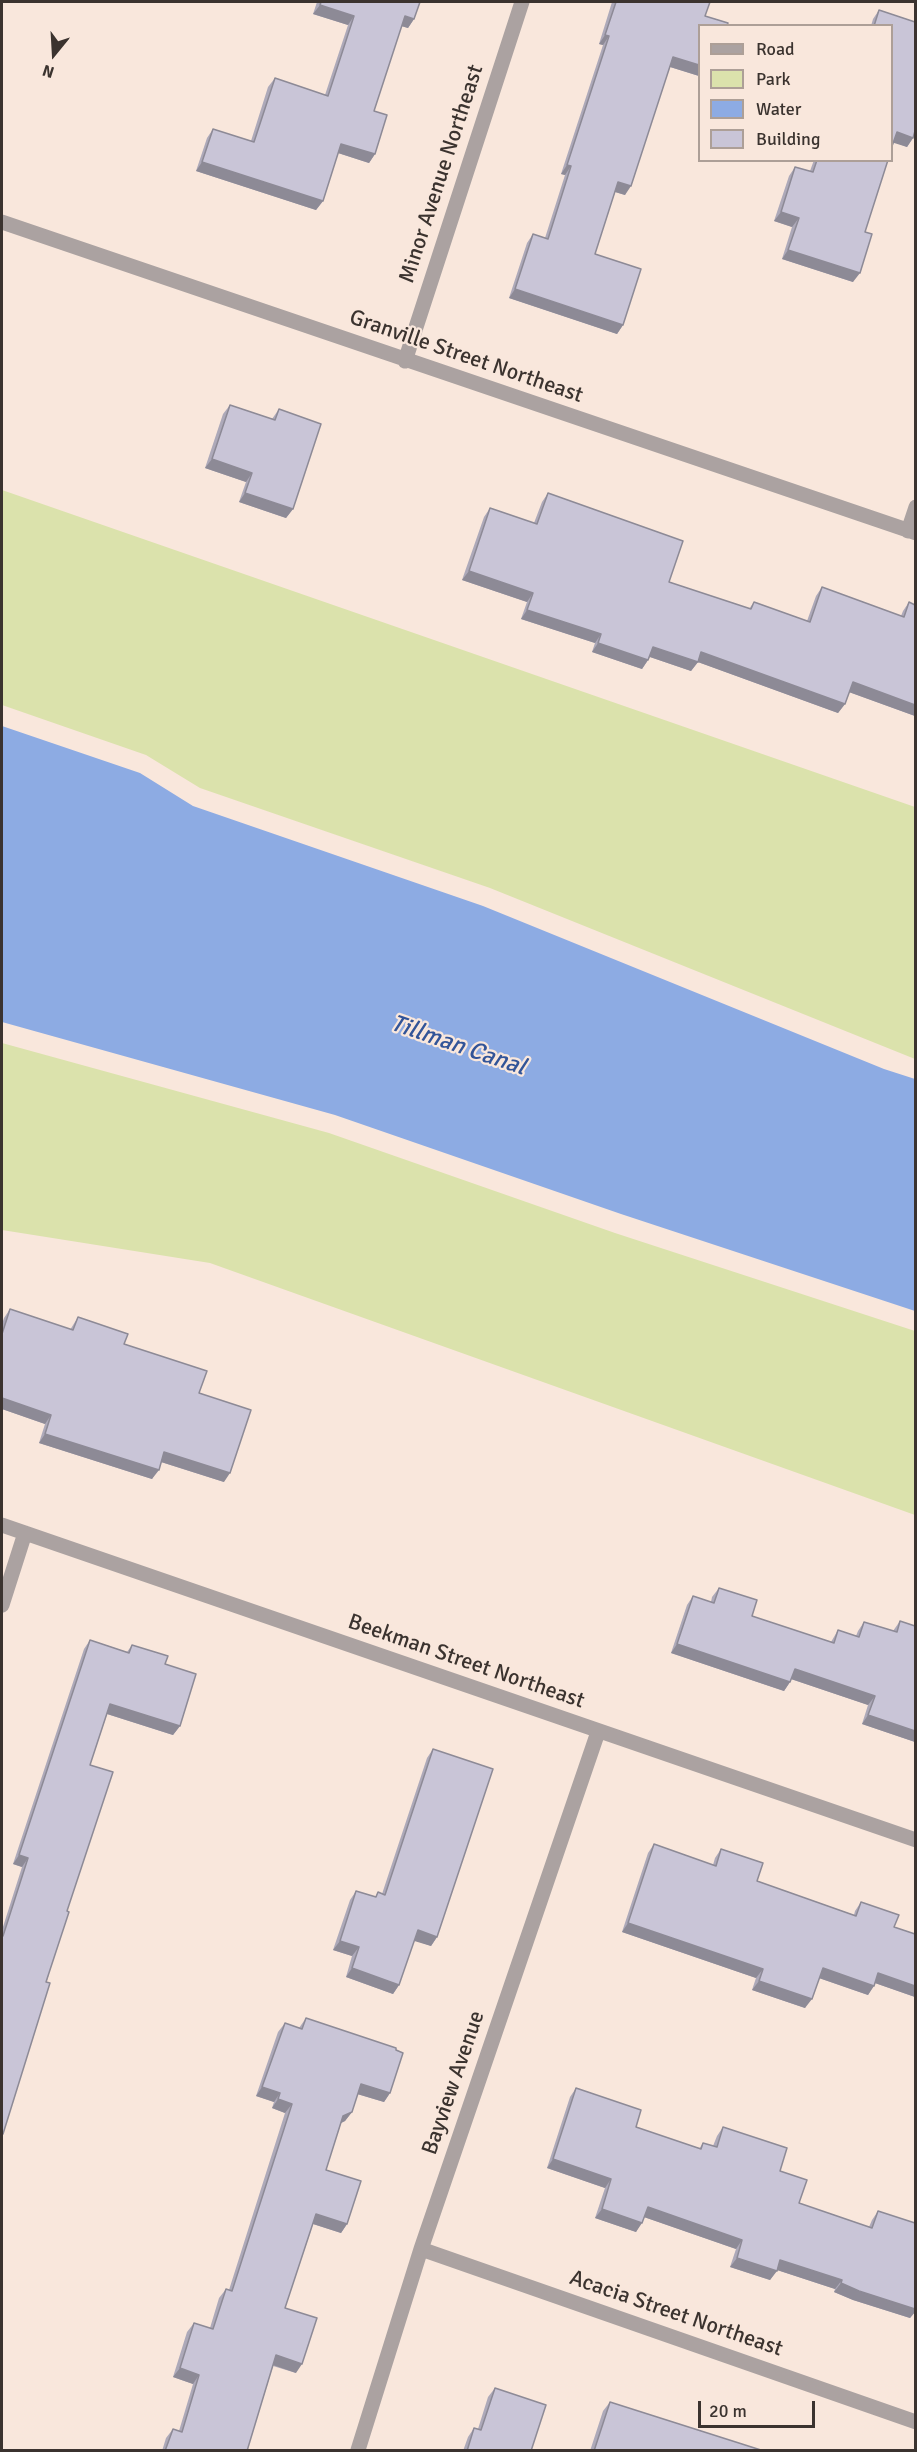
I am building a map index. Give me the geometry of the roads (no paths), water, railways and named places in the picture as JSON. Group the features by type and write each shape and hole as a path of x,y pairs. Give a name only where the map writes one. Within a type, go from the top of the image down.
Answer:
{"street":[{"name":"Minor Avenue Northeast","path":"405,360 522,2"},
{"name":"Granville Street Northeast","path":"2,222 912,532"},
{"path":"912,532 915,507"},
{"name":"Beekman Street Northeast","path":"2,1525 915,1840"},
{"path":"2,1605 25,1533"},
{"name":"Bayview Avenue","path":"358,2451 421,2249 598,1732"},
{"name":"Acacia Street Northeast","path":"421,2249 915,2422"}],"water":[{"name":"Tillman Canal","path":"2,726 140,773 193,806 483,906 884,1069 915,1079 915,1311 621,1214 335,1115 2,1022"}]}
